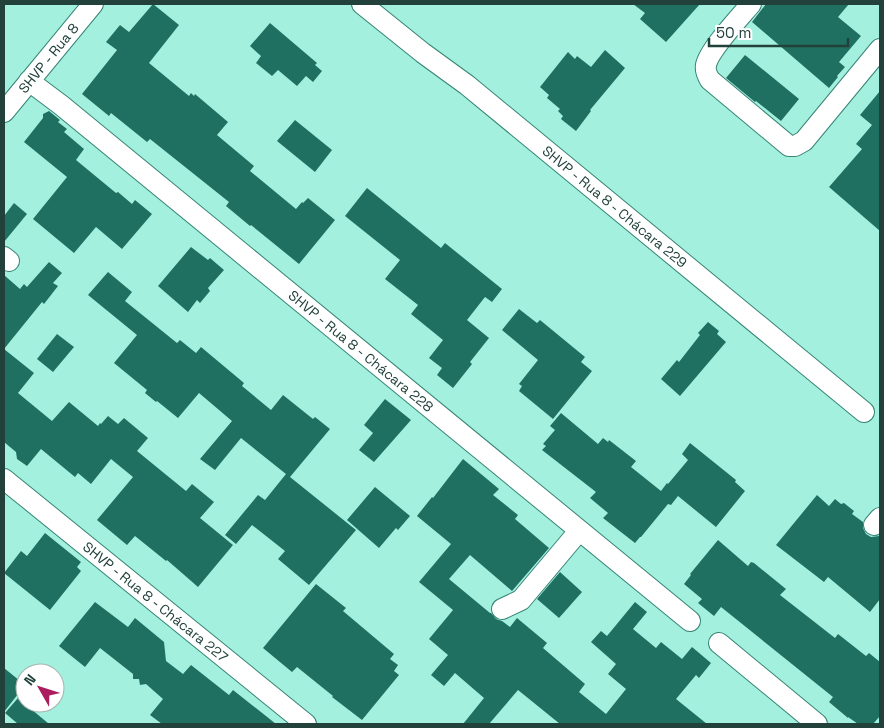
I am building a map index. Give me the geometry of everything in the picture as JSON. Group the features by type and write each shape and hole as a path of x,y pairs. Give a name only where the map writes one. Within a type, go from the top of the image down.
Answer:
{"street":[{"name":"SHVP - Rua 8","path":"4,112 93,4"},
{"name":"SHVP - Rua 8 - Chácara 229","path":"362,4 467,85 864,412"},
{"path":"751,4 708,58 706,74 710,80 789,146 795,146 804,141 880,49"},
{"name":"SHVP - Rua 8 - Chácara 228","path":"30,81 690,621"},
{"name":"SHVP - Rua 8 - Chácara 227","path":"4,479 306,724"},
{"path":"502,610 522,600 579,530"},
{"path":"719,643 817,724"}],"building":[{"path":"153,4 179,25 149,63 189,96 191,93 194,96 195,94 228,122 217,135 254,166 250,171 296,209 308,198 335,220 299,264 226,206 229,202 150,139 147,142 111,113 109,116 82,94 117,50 106,42 120,25 129,32"},
{"path":"633,4 700,4 666,42 640,19 645,13"},
{"path":"766,4 849,4 838,17 861,36 839,62 845,67 829,88 752,22"},
{"path":"270,23 317,63 315,65 322,71 313,82 306,76 297,86 278,70 272,76 256,63 261,56 250,46"},
{"path":"605,50 625,68 590,110 576,131 561,119 563,116 558,111 560,109 547,98 549,95 540,87 568,52 575,59 577,56 591,67"},
{"path":"745,55 799,99 781,121 726,78"},
{"path":"880,91 880,231 829,187 862,149 856,144 872,125 860,115"},
{"path":"49,111 67,129 64,132 84,149 76,160 116,193 118,192 132,204 135,200 152,214 122,249 96,227 74,253 33,219 67,177 24,142 43,118 43,114"},
{"path":"295,120 332,150 315,172 277,141"},
{"path":"367,188 441,248 445,243 502,289 492,302 485,297 467,320 489,338 453,388 437,375 442,368 429,358 443,340 411,314 418,305 385,279 400,260 345,216"},
{"path":"14,203 27,214 4,242 4,216"},
{"path":"191,247 208,260 210,258 224,270 208,288 210,291 200,303 197,300 188,312 158,286"},
{"path":"49,262 62,273 53,283 58,286 44,304 42,302 4,349 4,275 20,289 24,284 27,287"},
{"path":"108,272 132,292 125,301 177,343 180,340 196,353 201,347 244,383 242,386 271,410 283,395 313,419 315,417 330,429 290,477 356,530 309,585 278,559 285,551 252,525 236,544 225,535 258,495 265,500 286,474 241,438 215,470 200,459 232,421 199,393 178,418 145,393 147,390 114,363 137,335 88,295"},
{"path":"519,309 537,323 540,320 585,357 581,362 592,371 553,419 519,391 522,386 519,384 538,360 502,330"},
{"path":"708,322 719,331 717,334 726,342 680,396 661,379 677,360 679,362 700,335 698,333"},
{"path":"57,334 74,347 53,372 37,359"},
{"path":"4,349 34,373 18,393 52,421 69,402 98,426 108,416 118,424 124,418 148,438 137,451 186,491 192,484 214,502 200,518 233,545 198,587 135,536 127,545 97,520 133,477 111,459 91,484 78,473 75,477 41,449 27,466 17,459 16,452 4,442"},
{"path":"385,399 411,420 374,462 359,450 373,433 364,425"},
{"path":"561,413 598,444 603,438 608,442 609,440 636,461 631,467 661,491 688,460 682,454 690,443 736,480 735,482 745,491 716,527 678,496 671,505 668,504 635,543 603,518 608,513 590,498 596,492 542,450 546,446 543,444 555,430 550,426"},
{"path":"463,459 499,489 493,495 518,515 515,519 549,548 512,591 470,555 449,579 496,619 510,627 517,618 547,643 543,648 585,684 579,692 606,714 626,689 608,674 616,664 591,642 601,631 607,636 635,602 647,612 633,629 656,648 661,642 682,659 692,647 711,663 699,678 696,675 676,699 707,724 560,724 518,690 489,724 463,724 484,698 455,673 444,686 431,675 448,655 429,639 453,610 419,582 451,544 417,516"},
{"path":"375,487 410,516 398,530 396,528 379,548 347,520"},
{"path":"817,495 829,506 835,499 841,504 844,503 854,511 852,514 863,522 866,534 871,537 880,537 880,599 870,612 828,577 824,582 776,545"},
{"path":"45,533 81,562 77,567 81,571 50,610 4,573 21,551 27,556"},
{"path":"718,540 748,566 751,562 754,563 786,589 780,595 835,638 838,634 866,656 869,653 880,662 880,716 873,724 858,724 848,718 829,702 833,697 721,607 714,616 698,603 702,599 684,584"},
{"path":"560,572 582,592 559,618 537,599"},
{"path":"316,584 346,608 343,611 394,654 390,659 398,665 394,671 399,675 362,720 297,667 292,672 263,648"},
{"path":"95,602 128,627 135,618 164,642 166,661 183,674 191,665 229,695 233,690 276,724 162,724 150,715 163,699 146,684 140,685 139,679 133,679 133,674 100,648 85,667 59,646"},
{"path":"4,668 15,677 15,698 4,712"},
{"path":"15,701 15,713 36,713 49,724 18,724 5,713"}]}
